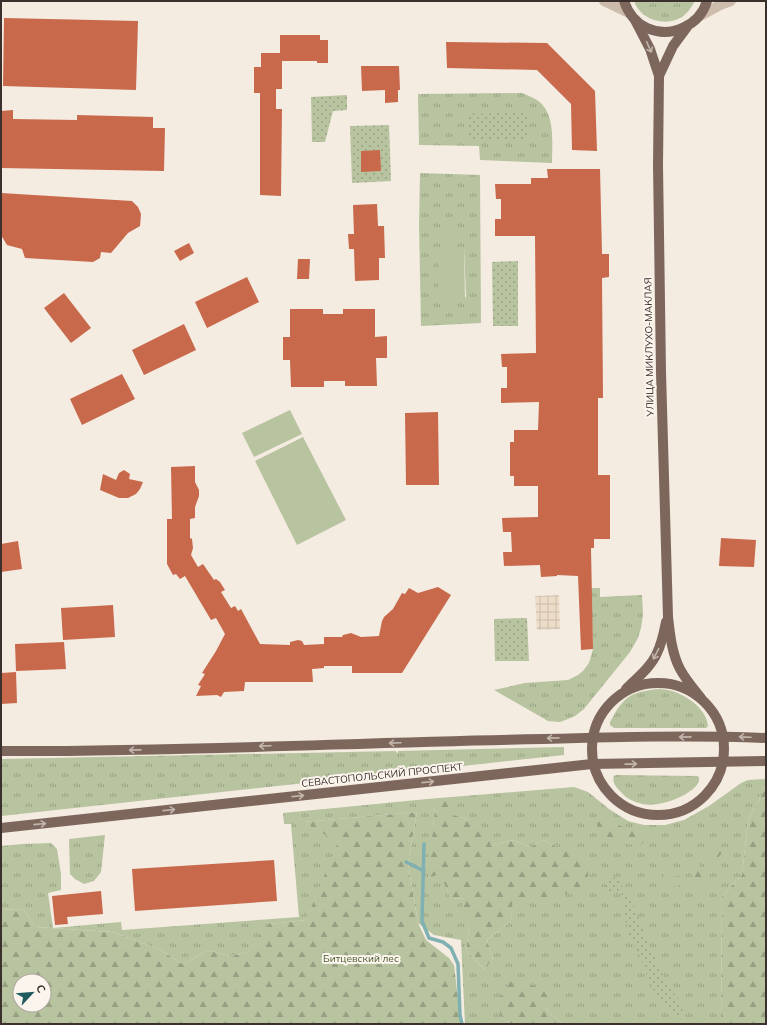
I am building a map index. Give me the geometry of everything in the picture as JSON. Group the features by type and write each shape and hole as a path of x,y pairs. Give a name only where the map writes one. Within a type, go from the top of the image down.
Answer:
{"main road":[{"name":"УЛИЦА МИКЛУХО-МАКЛАЯ","path":"624,1 650,49 659,76 658,165 661,372 668,617 671,642 680,668 700,698"},
{"path":"632,16 647,28 661,32 675,31 688,25 698,17 707,1"},
{"name":"УЛИЦА МИКЛУХО-МАКЛАЯ","path":"659,76 673,46 688,25"},
{"name":"УЛИЦА МИКЛУХО-МАКЛАЯ","path":"592,764 592,738 597,722 606,708 652,662 662,642 668,617"},
{"path":"592,764 598,780 607,795 620,806 634,812 648,814 676,810 689,804 711,787 719,776 725,761 726,749 720,722 711,708 687,689 674,684 645,684 631,689 617,697"},
{"path":"1,750 130,750 592,738 724,736 766,738"},
{"name":"СЕВАСТОПОЛЬСКИЙ ПРОСПЕКТ","path":"1,828 592,764 766,761"}],"street":[{"path":"604,1 632,16"},
{"path":"698,17 730,1"}],"green space":[{"path":"634,1 695,1 686,14 678,19 665,22 646,16 637,7"},
{"path":"522,93 537,100 547,112 552,128 552,163 480,160 479,146 419,145 418,94"},
{"path":"347,95 347,110 333,111 325,142 312,142 311,97"},
{"path":"529,113 529,140 467,141 467,114"},
{"path":"389,125 391,181 352,183 350,126"},
{"path":"420,173 480,175 481,323 421,326 419,225","holes":["464,247 465,299 439,299"]},
{"path":"440,229 462,229 462,240 440,240"},
{"path":"464,247 465,299 439,299 438,248"},
{"path":"518,261 518,326 493,326 492,262"},
{"path":"290,410 302,434 254,457 242,433"},
{"path":"303,437 346,520 297,545 255,461"},
{"path":"591,588 600,588 600,597 642,595 643,615 638,638 630,652 584,709 575,716 560,722 548,721 494,690 525,683 568,680 583,671 589,663 593,649"},
{"path":"527,618 529,661 495,661 494,619"},
{"path":"659,689 678,693 690,700 704,714 708,726 706,728 614,728 610,725 610,722 619,706 629,697 641,692"},
{"path":"564,747 564,755 1,816 1,759 396,751 398,753 398,751"},
{"path":"616,775 697,776 699,777 699,781 692,790 685,795 663,803 647,805 638,803 626,797 616,787 613,778"},
{"path":"766,779 766,785 748,821 742,875 722,896 721,1024 562,1024 545,1008 553,999 542,989 501,1017 512,1024 465,1024 461,940 434,935 418,923 408,863 417,812 304,822 339,842 306,920 270,924 247,953 230,956 206,950 184,965 159,949 112,932 35,927 23,909 1,910 1,846 51,843 57,849 61,874 61,890 48,893 53,928 121,922 122,930 299,917 291,824 284,824 283,813 574,787 588,792 609,809 628,821 644,825 665,825 684,820 709,806 741,783 748,780","holes":["425,802 469,820 491,846 513,840 530,847 544,840 556,847 512,893 511,921 487,940 493,959 484,969 466,950 470,923 466,898 451,899 440,873 429,878 435,807"]},
{"path":"766,785 766,1024 721,1024 722,896 742,875 748,821"},
{"path":"449,800 454,815 469,820 486,829 491,846 513,840 530,847 544,840 577,856 588,869 588,879 585,889 567,894 556,890 551,897 526,901 513,893 511,921 487,940 493,959 484,969 466,950 470,923 459,911 466,898 451,899 440,874 428,878 435,808 425,802"},
{"name":"Битцевский лес","path":"417,812 408,863 418,923 426,940 449,958 454,965 461,1024 1,1024 1,910 23,909 35,927 112,932 159,949 184,965 206,950 230,956 247,953 269,924 306,920 338,842 303,822"},
{"path":"607,821 632,830 652,832 639,847 610,838 600,833 596,822"},
{"path":"105,835 101,872 94,881 84,884 70,874 69,839"},
{"path":"717,844 722,853 715,861 707,853"},
{"path":"697,861 706,881 703,889 697,889 689,868"},
{"path":"661,870 670,870 673,877 682,876 682,884 676,887 666,882"},
{"path":"616,877 632,901 649,946 668,987 685,1006 679,1017 666,1006 654,991 647,977 642,961 628,934 621,890 609,893 605,889 605,881"},
{"path":"512,978 542,989 554,999 545,1008 562,1024 512,1024 501,1017 497,1002"}],"shaded area":[{"path":"559,595 560,629 537,630 535,596"}],"building":[{"path":"4,18 138,21 136,90 3,86"},
{"path":"280,35 320,35 320,40 328,40 328,63 317,63 317,61 282,61 282,89 276,89 276,109 282,109 281,196 260,195 260,93 254,93 254,67 261,67 261,53 280,53"},
{"path":"446,42 547,43 595,91 597,151 572,150 571,104 537,70 447,68"},
{"path":"361,66 399,66 400,90 398,90 398,102 385,103 385,90 362,91"},
{"path":"13,110 13,119 77,120 77,115 153,117 153,128 165,128 164,171 1,168 1,111"},
{"path":"380,150 381,171 361,172 361,151"},
{"path":"547,169 600,169 602,254 609,254 609,277 602,278 603,398 598,398 598,475 610,475 610,539 594,539 594,548 591,548 593,649 581,650 578,576 557,575 541,577 540,565 504,566 503,552 512,552 511,532 503,532 502,518 538,517 538,486 514,486 514,476 510,476 510,442 514,442 514,430 538,430 539,402 501,403 501,388 507,388 507,367 502,367 501,354 536,353 535,236 495,236 495,219 501,219 501,199 496,199 495,184 531,184 531,178 548,178"},
{"path":"1,193 132,201 138,207 141,214 140,226 128,233 111,253 101,252 100,258 93,262 25,258 22,249 7,245 1,235"},
{"path":"377,204 378,226 384,226 385,258 379,258 379,280 355,281 354,249 349,249 348,234 354,234 353,205"},
{"path":"189,243 194,253 180,261 174,251"},
{"path":"298,259 310,259 309,279 297,279"},
{"path":"247,277 259,302 207,328 195,302"},
{"path":"64,293 91,328 71,343 44,308"},
{"path":"290,309 323,309 323,314 343,314 343,309 375,309 375,337 387,336 387,358 376,358 377,386 345,386 345,381 324,381 324,387 291,387 290,360 283,360 283,337 290,337"},
{"path":"184,324 196,350 144,375 132,350"},
{"path":"122,374 135,399 82,425 70,399"},
{"path":"438,412 439,485 406,485 405,413"},
{"path":"195,466 195,482 199,490 199,496 195,507 195,518 190,519 190,538 192,539 193,548 191,555 198,567 203,564 214,580 216,579 220,582 225,590 221,592 231,608 235,606 238,611 241,609 260,644 290,645 290,642 298,640 302,641 304,645 324,644 324,637 342,637 343,635 351,633 361,637 379,636 384,617 393,609 402,593 405,594 409,588 418,593 438,587 451,595 402,673 352,673 352,666 324,666 324,668 312,669 313,682 245,682 244,691 224,692 221,697 217,695 196,696 201,686 198,685 205,674 202,673 225,634 216,618 211,620 185,576 180,579 176,574 173,575 167,564 167,519 172,519 171,467"},
{"path":"124,470 130,474 129,479 143,482 136,494 128,498 119,498 100,490 103,474 116,480 119,473"},
{"path":"721,538 756,540 754,567 719,566"},
{"path":"18,541 22,569 1,572 1,544"},
{"path":"113,605 115,637 63,640 61,608"},
{"path":"64,642 66,669 16,671 15,644"},
{"path":"16,672 17,703 1,704 1,673"},
{"path":"274,860 277,901 135,911 132,869"},
{"path":"101,891 103,914 67,917 68,924 55,925 52,896"}],"waterway":[{"path":"424,844 422,921 429,938 443,942 451,948 458,964 460,1015 462,1024"},
{"path":"406,862 424,871"}]}
